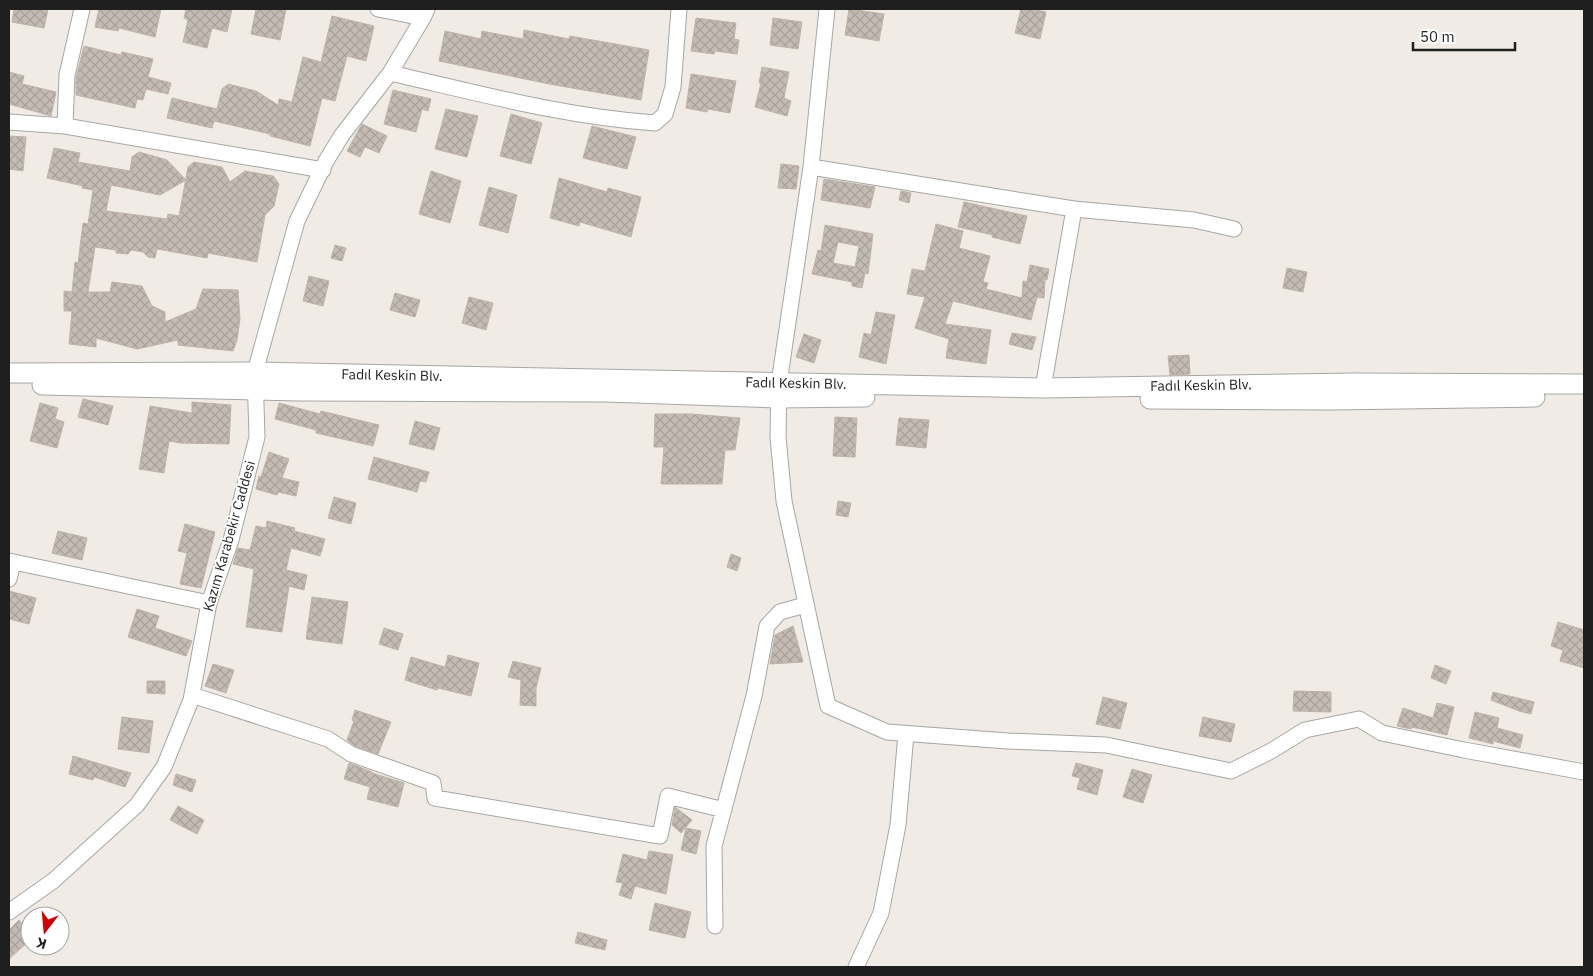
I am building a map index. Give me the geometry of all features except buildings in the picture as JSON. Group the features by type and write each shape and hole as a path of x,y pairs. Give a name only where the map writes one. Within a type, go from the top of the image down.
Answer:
{"street":[{"path":"65,126 68,74 82,9"},
{"path":"378,9 425,14"},
{"path":"390,73 561,112 630,122 655,123 665,114 673,87 680,9"},
{"path":"827,9 811,167 778,390 778,437 784,500 828,706 888,732 1008,741 1106,745 1231,771 1271,751 1305,730 1359,719 1382,733 1584,772"},
{"name":"Kazım Karabekir Caddesi","path":"9,912 53,881 137,805 164,767 192,695 209,603 231,540 257,437 255,381 297,222 342,135 390,73 425,14"},
{"path":"9,122 65,126 323,170"},
{"path":"811,167 1074,209 1194,220 1234,229"},
{"path":"1043,388 1074,209"},
{"name":"Fadıl Keskin Blv.","path":"9,373 255,381 1332,400 1584,396"},
{"name":"Fadıl Keskin Blv.","path":"9,385 255,381"},
{"name":"Fadıl Keskin Blv.","path":"778,390 1043,388 1355,382 1584,384"},
{"path":"9,579 11,561 209,603"},
{"path":"715,926 714,846 754,696 767,626 780,612 805,604"},
{"path":"192,695 328,739 351,754 433,784 435,798 660,836 668,796 724,810"},
{"path":"856,967 881,914 898,826 906,734"}]}
